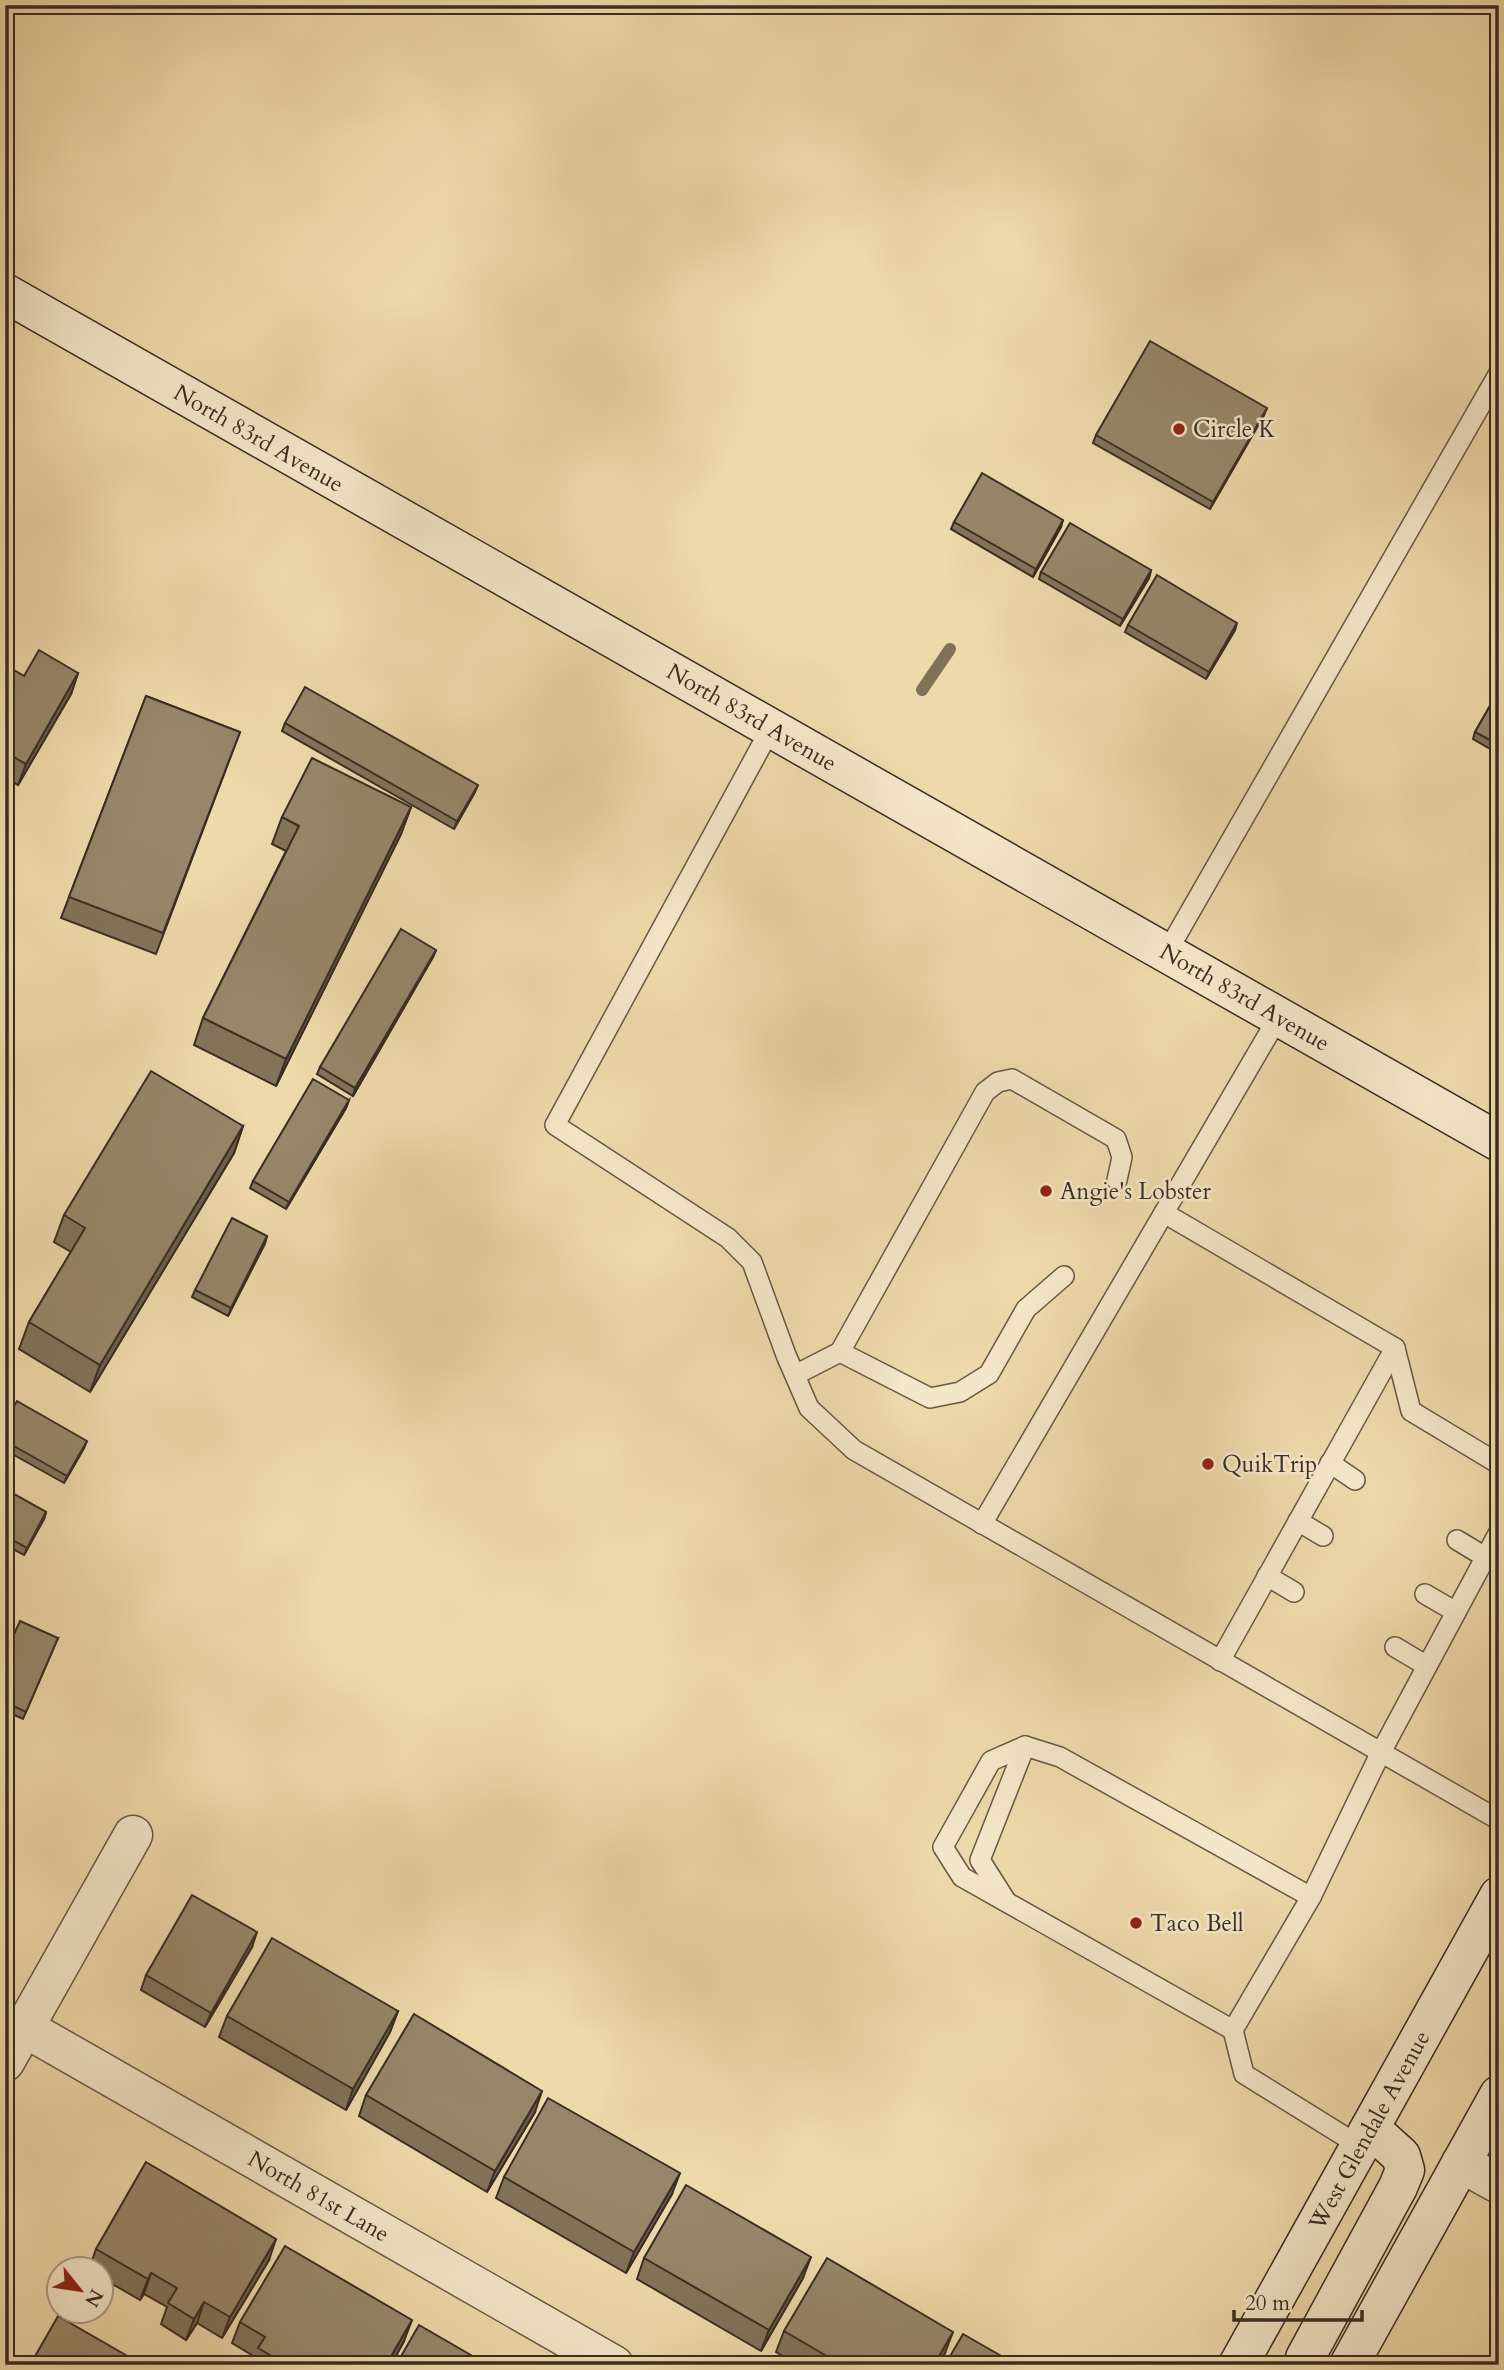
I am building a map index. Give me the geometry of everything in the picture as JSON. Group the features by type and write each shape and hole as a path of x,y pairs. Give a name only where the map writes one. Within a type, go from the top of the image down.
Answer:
{"main road":[{"name":"North 83rd Avenue","path":"5,293 1499,1142"},
{"path":"5,2062 133,1835"},
{"name":"West Glendale Avenue","path":"1238,2365 1499,1896"},
{"name":"North 81st Lane","path":"24,2028 614,2365"},
{"path":"1349,2365 1499,2095"},
{"path":"1304,2365 1305,2358 1405,2170 1401,2155 1365,2137"},
{"path":"1461,2163 1499,2184"}],"lane":[{"path":"1167,952 1499,373"},
{"path":"771,728 555,1125 728,1238 752,1262 809,1408 854,1450 1499,1820"},
{"path":"982,1524 1279,1016"},
{"path":"795,1375 840,1352 985,1092 998,1082 1012,1079 1116,1139 1122,1157 1117,1181"},
{"path":"1164,1213 1395,1348 1411,1411 1499,1464"},
{"path":"840,1352 930,1398 960,1392 989,1374 1026,1309 1063,1276"},
{"path":"1220,1661 1395,1348"},
{"path":"1331,1463 1355,1480"},
{"path":"1298,1521 1323,1536"},
{"path":"1365,2137 1244,2074 1233,2030 1311,1897 1380,1754 1499,1532"},
{"path":"1457,1540 1485,1557"},
{"path":"1267,1576 1294,1592"},
{"path":"1425,1594 1456,1612"},
{"path":"1395,1647 1427,1666"},
{"path":"1233,2030 962,1877 943,1847 991,1761 1025,1746 1060,1758 1311,1897"},
{"path":"1008,1904 980,1860 1025,1746"}],"building":[{"name":"Circle K","path":"1150,341 1267,408 1213,502 1096,435"},
{"path":"982,473 1063,520 1036,569 954,522"},
{"path":"1070,523 1151,570 1123,619 1041,572"},
{"path":"1157,575 1237,623 1209,672 1128,625"},
{"path":"39,650 78,673 26,764 5,752 5,665 24,676"},
{"path":"305,687 478,785 457,821 285,723"},
{"path":"1499,690 1499,745 1475,732"},
{"path":"146,696 240,732 163,933 69,897"},
{"path":"312,758 411,807 286,1059 203,1018 299,826 282,817"},
{"path":"401,929 436,950 355,1088 320,1067"},
{"path":"151,1071 243,1126 100,1365 29,1322 85,1228 64,1215"},
{"path":"313,1079 349,1100 289,1202 253,1181"},
{"path":"5,1171 11,1182 5,1186"},
{"path":"232,1218 267,1236 231,1308 195,1290"},
{"path":"17,1401 87,1441 67,1476 5,1441 5,1422"},
{"path":"5,1489 46,1512 27,1548 5,1536"},
{"path":"20,1621 58,1638 26,1712 5,1702 5,1654"},
{"path":"192,1895 257,1932 211,2013 146,1975"},
{"path":"272,1938 398,2011 353,2089 227,2016"},
{"path":"414,2014 542,2091 495,2171 366,2095"},
{"path":"548,2098 680,2173 634,2252 504,2177"},
{"path":"146,2162 276,2239 230,2317 204,2302 194,2319 168,2303 177,2288 151,2273 148,2279 116,2261 116,2254 105,2254 96,2249"},
{"path":"686,2185 811,2257 769,2330 644,2258"},
{"path":"285,2246 412,2320 386,2365 287,2365 258,2348 265,2337 240,2322"},
{"path":"827,2258 953,2332 934,2365 842,2365 784,2331"},
{"path":"53,2324 72,2324 143,2365 30,2365"},
{"path":"419,2325 488,2365 396,2365"},
{"path":"963,2334 1017,2365 945,2365"}],"waterway":[{"path":"922,690 950,649"}],"place":[{"name":"Circle K","path":"1179,429"},
{"name":"Angie's Lobster","path":"1046,1191"},
{"name":"QuikTrip","path":"1208,1464"},
{"name":"Taco Bell","path":"1136,1923"}]}
